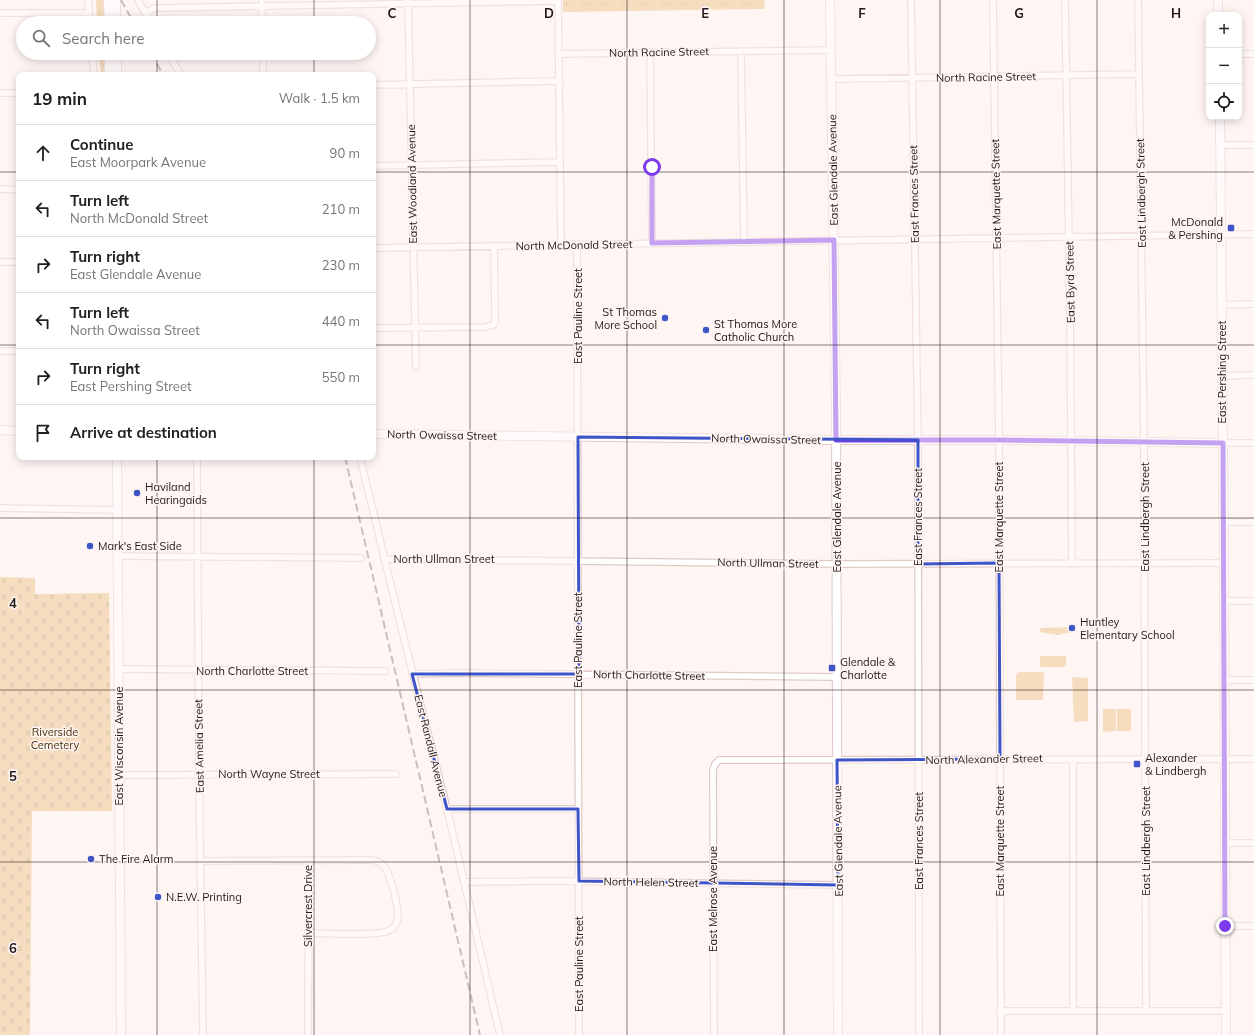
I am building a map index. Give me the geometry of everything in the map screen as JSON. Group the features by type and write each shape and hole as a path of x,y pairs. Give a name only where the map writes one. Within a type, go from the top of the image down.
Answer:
{"street":[{"path":"88,0 89,16"},
{"path":"108,0 109,16"},
{"path":"116,0 116,16"},
{"path":"138,0 147,16"},
{"path":"262,0 262,16"},
{"path":"145,13 155,8 558,0 561,245"},
{"name":"East Glendale Avenue","path":"830,0 837,564 838,1035"},
{"name":"East Frances Street","path":"911,0 918,440 919,1035"},
{"name":"East Marquette Street","path":"993,0 999,440 1001,1035"},
{"name":"East Byrd Street","path":"1065,0 1072,441 1072,563"},
{"name":"East Lindbergh Street","path":"1138,0 1145,562 1146,1011"},
{"path":"1218,0 1218,12"},
{"name":"East Woodland Avenue","path":"408,2 416,367"},
{"path":"0,13 89,13"},
{"name":"North Racine Street","path":"559,54 831,50"},
{"path":"741,51 744,242"},
{"path":"650,52 652,243"},
{"path":"1242,54 1254,54"},
{"path":"93,60 94,72"},
{"path":"109,60 109,72"},
{"path":"117,60 117,72"},
{"path":"172,60 179,72"},
{"path":"263,60 263,72"},
{"name":"North Racine Street","path":"832,79 1139,74"},
{"path":"376,85 560,81"},
{"path":"0,93 16,93"},
{"name":"East Pershing Street","path":"1220,120 1226,1035"},
{"path":"1220,145 1254,145"},
{"path":"376,166 560,162"},
{"path":"0,189 16,190"},
{"name":"North McDonald Street","path":"376,248 1254,234"},
{"name":"East Pauline Street","path":"578,244 579,1035"},
{"path":"376,328 484,327 494,324 494,246"},
{"path":"0,262 16,262"},
{"path":"1222,305 1254,304"},
{"path":"0,350 16,351"},
{"path":"1222,376 1254,375"},
{"path":"0,430 16,431"},
{"name":"North Owaissa Street","path":"376,434 1254,444"},
{"name":"East Wisconsin Avenue","path":"117,460 121,1035"},
{"name":"East Amelia Street","path":"197,460 202,1035"},
{"name":"East Randall Avenue","path":"361,460 412,674 422,706 447,809 500,1035"},
{"path":"0,508 117,510"},
{"path":"1223,522 1254,522"},
{"path":"117,556 361,558"},
{"name":"North Ullman Street","path":"384,559 837,564 999,562 1224,563"},
{"path":"1224,601 1254,601"},
{"name":"North Charlotte Street","path":"118,669 385,671"},
{"name":"North Charlotte Street","path":"412,674 837,677"},
{"path":"1224,680 1254,680"},
{"name":"North Alexander Street","path":"715,764 719,760 1146,758 1254,759"},
{"path":"1073,759 1073,1011"},
{"name":"East Melrose Avenue","path":"714,1035 713,770 715,764"},
{"name":"North Wayne Street","path":"119,775 396,774"},
{"path":"447,809 578,809"},
{"path":"1224,843 1254,843"},
{"path":"308,933 376,934 392,929 398,919 390,880 385,866 381,862 376,860 309,860"},
{"name":"Silvercrest Drive","path":"201,861 309,860 308,1035"},
{"name":"North Helen Street","path":"464,882 579,881 838,884"},
{"path":"1225,926 1254,926"},
{"path":"1000,1011 1225,1011"}],"highlighted area":[{"path":"578,437 918,440 918,564 999,563 1000,759 837,760 838,885 579,881 578,809 447,809 412,674 579,674"}],"green space":[{"path":"96,0 105,0 106,16 97,16"},
{"path":"563,0 764,0 765,9 563,12"},
{"path":"100,60 106,60 106,72 101,72"},
{"name":"Riverside Cemetery","path":"0,577 35,578 35,594 109,593 112,811 32,811 30,1035 0,1035"},
{"path":"1072,627 1072,632 1057,635 1040,632 1040,628"},
{"path":"1040,656 1066,656 1066,665 1064,667 1041,667"},
{"path":"1019,672 1044,672 1043,700 1016,700 1016,675"},
{"path":"1072,677 1088,678 1088,721 1074,722"},
{"path":"1103,709 1116,709 1116,731 1103,732"},
{"path":"1117,709 1131,709 1131,731 1117,731"}],"railway":[{"path":"121,0 130,16"},
{"path":"155,60 161,72"},
{"path":"346,460 480,1035"}],"place":[{"name":"McDonald & Pershing","path":"1231,228"},
{"name":"St Thomas More School","path":"665,318"},
{"name":"St Thomas More Catholic Church","path":"706,330"},
{"name":"Haviland Hearingaids","path":"137,493"},
{"name":"Mark's East Side","path":"90,546"},
{"name":"Huntley Elementary School","path":"1072,628"},
{"name":"Glendale & Charlotte","path":"832,668"},
{"name":"Alexander & Lindbergh","path":"1137,764"},
{"name":"The Fire Alarm","path":"91,859"},
{"name":"N.E.W. Printing","path":"158,897"}],"route":[{"path":"652,167 652,243 834,240 836,440 999,440 1223,443 1225,926"}]}
